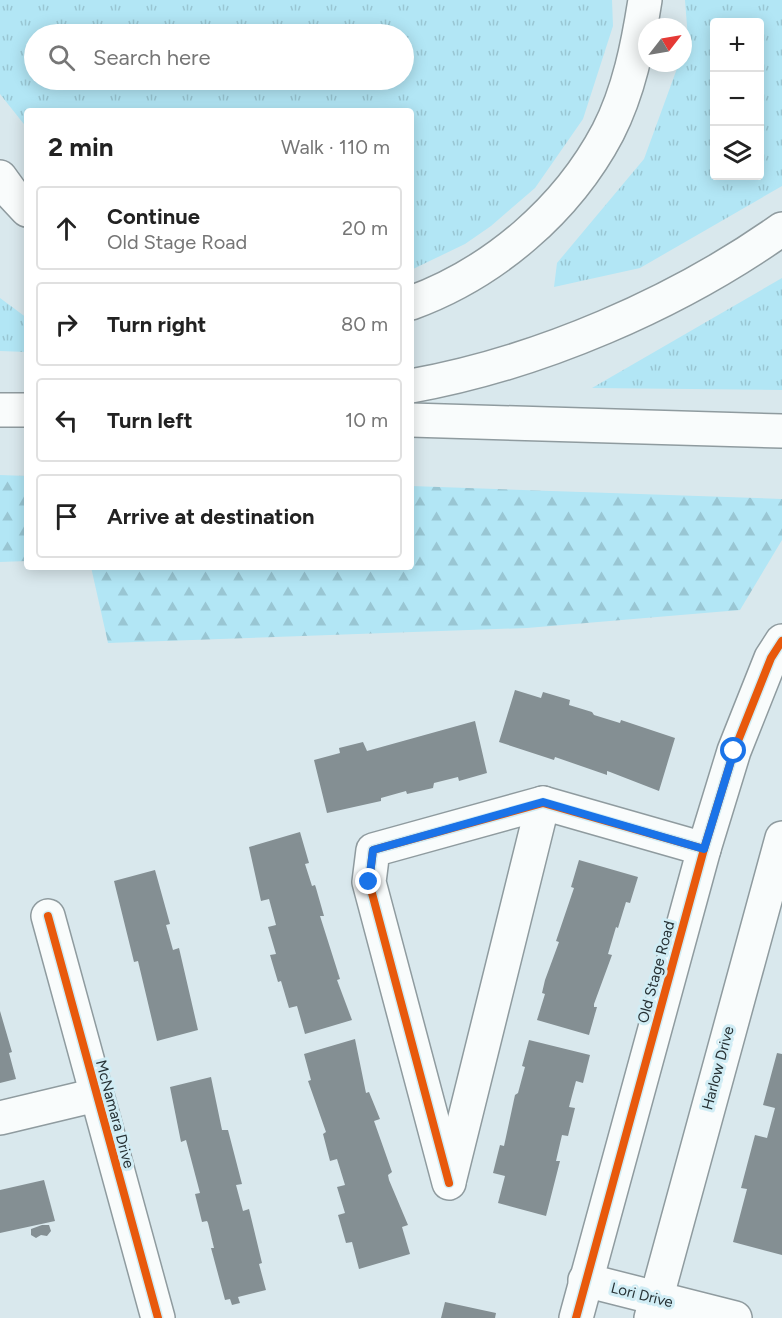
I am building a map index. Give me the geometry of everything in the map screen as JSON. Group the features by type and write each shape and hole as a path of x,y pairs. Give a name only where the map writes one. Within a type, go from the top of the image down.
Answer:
{"main road":[{"path":"414,302 445,291 500,256 561,202 608,132 635,59 645,0"},
{"path":"0,177 12,195 24,207"},
{"path":"414,385 454,378 560,344 656,303 754,249 782,229"},
{"path":"0,410 24,410"},
{"path":"414,420 782,431"},
{"name":"Old Stage Road","path":"576,1318 704,849 734,751 771,658 782,641"},
{"path":"543,802 449,1183 369,882 373,850 543,802 704,849"},
{"name":"Harlow Drive","path":"653,1308 782,838"},
{"name":"McNamara Drive","path":"48,916 158,1318"},
{"path":"0,1118 96,1095"},
{"name":"Lori Drive","path":"585,1280 653,1308 735,1318"}],"green space":[{"path":"0,0 612,0 613,26 583,119 535,188 491,226 465,244 414,269 414,108 24,108 24,124 0,94"},
{"path":"685,0 782,0 782,186 640,268 554,287 557,263 644,159 676,72 692,72 692,18 686,18"},
{"path":"782,278 782,390 592,388"},
{"path":"0,298 24,316 24,352 0,351"},
{"path":"0,475 24,476 24,561 0,562"},
{"path":"414,486 782,499 782,540 740,610 527,628 108,643 92,570 414,570"}],"building":[{"path":"515,690 541,698 543,692 570,700 569,705 592,712 594,715 620,723 621,720 675,738 659,791 607,771 607,775 555,757 554,760 499,742"},
{"path":"475,721 487,773 459,781 458,777 434,783 433,788 407,794 406,791 381,798 381,801 327,813 314,760 340,753 339,748 363,742 367,751"},
{"path":"300,832 309,863 305,864 312,886 315,885 316,888 324,916 320,916 340,979 337,980 352,1020 305,1034 297,1006 289,1008 281,981 278,982 270,955 276,954 268,927 276,925 269,899 261,901 249,847"},
{"path":"579,860 638,877 630,903 626,902 618,928 616,927 608,954 612,955 594,1004 594,1007 597,1007 589,1035 537,1020 545,994 542,993 545,980 559,942 556,941 574,888 571,887"},
{"path":"155,870 170,924 166,925 173,950 179,948 198,1030 157,1041 138,961 134,962 114,881"},
{"path":"0,1011 12,1052 9,1053 16,1079 0,1083"},
{"path":"355,1039 366,1093 369,1092 380,1119 374,1121 392,1172 388,1175 389,1180 408,1225 402,1227 410,1254 359,1269 352,1242 346,1243 338,1215 345,1213 337,1187 345,1185 337,1159 330,1161 323,1134 326,1132 308,1081 311,1080 304,1054"},
{"path":"529,1040 590,1055 583,1083 576,1081 569,1107 575,1108 568,1136 562,1135 556,1161 560,1161 546,1216 498,1203 505,1176 493,1173 500,1145 504,1146 515,1095 518,1093 525,1067 522,1066"},
{"path":"777,1053 782,1054 782,1255 733,1242 747,1189 741,1188 755,1135 767,1138 775,1108 763,1105"},
{"path":"211,1077 222,1130 228,1130 242,1184 236,1185 243,1211 249,1209 266,1290 238,1297 240,1303 232,1305 230,1299 225,1300 211,1248 214,1248 208,1223 207,1221 202,1222 195,1194 200,1193 186,1140 181,1142 170,1087"},
{"path":"44,1180 55,1221 0,1233 0,1190"},
{"path":"49,1225 51,1231 47,1236 41,1235 36,1238 31,1235 31,1229"},
{"path":"445,1302 496,1313 495,1318 441,1318"}],"cycle path":[{"path":"576,1318 704,849 734,751 771,658 782,641"},
{"path":"449,1183 369,882 373,850 543,803 704,849"},
{"path":"48,916 158,1318"}],"route":[{"path":"369,882 373,850 543,802 704,849 734,751"}]}
